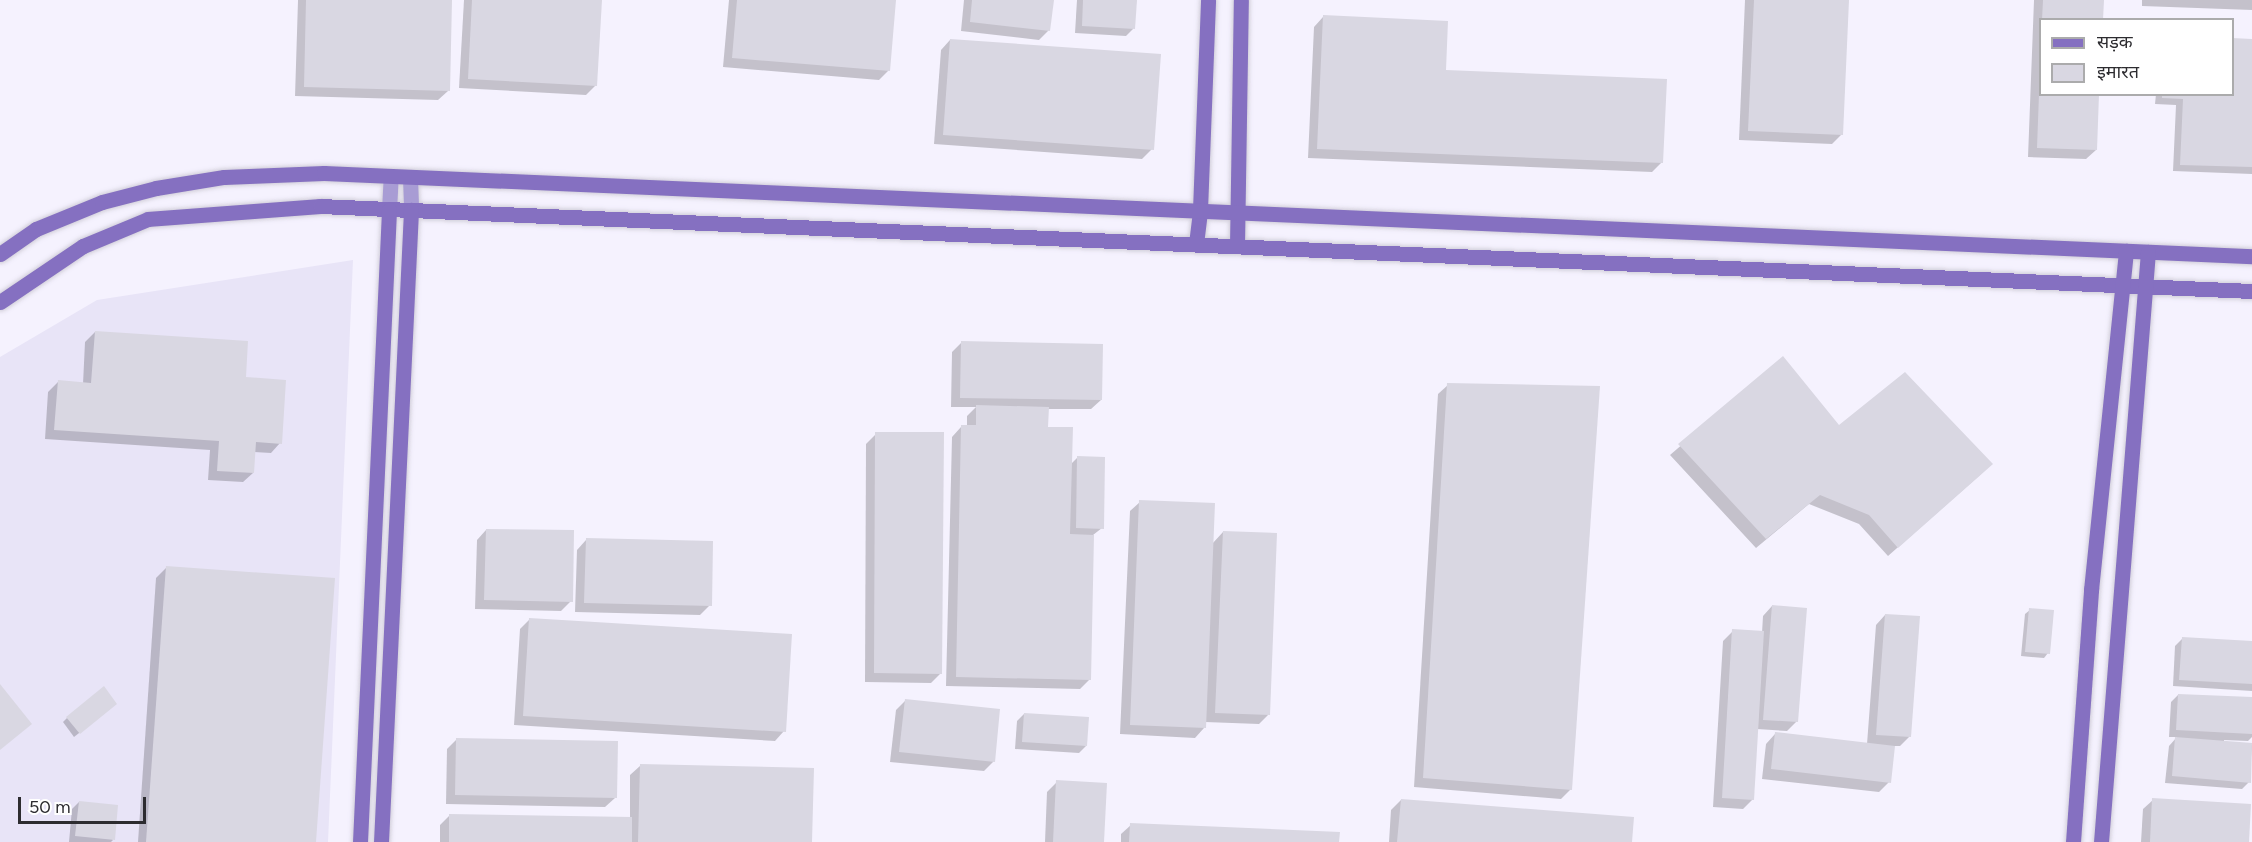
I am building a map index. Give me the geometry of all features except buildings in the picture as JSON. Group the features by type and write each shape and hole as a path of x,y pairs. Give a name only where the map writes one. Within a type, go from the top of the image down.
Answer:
{"street":[{"path":"1196,244 1200,210 1208,0"},
{"path":"1237,246 1241,0"},
{"path":"0,254 36,229 102,202 156,188 224,177 324,174 2252,256"},
{"path":"360,842 391,176"},
{"path":"381,842 411,210 410,177"},
{"path":"0,302 83,246 148,219 320,207 2252,291"},
{"path":"2073,842 2091,590 2126,251"},
{"path":"2101,842 2148,252"}],"shaded area":[{"path":"353,260 328,842 0,842 0,357 97,300"}]}
